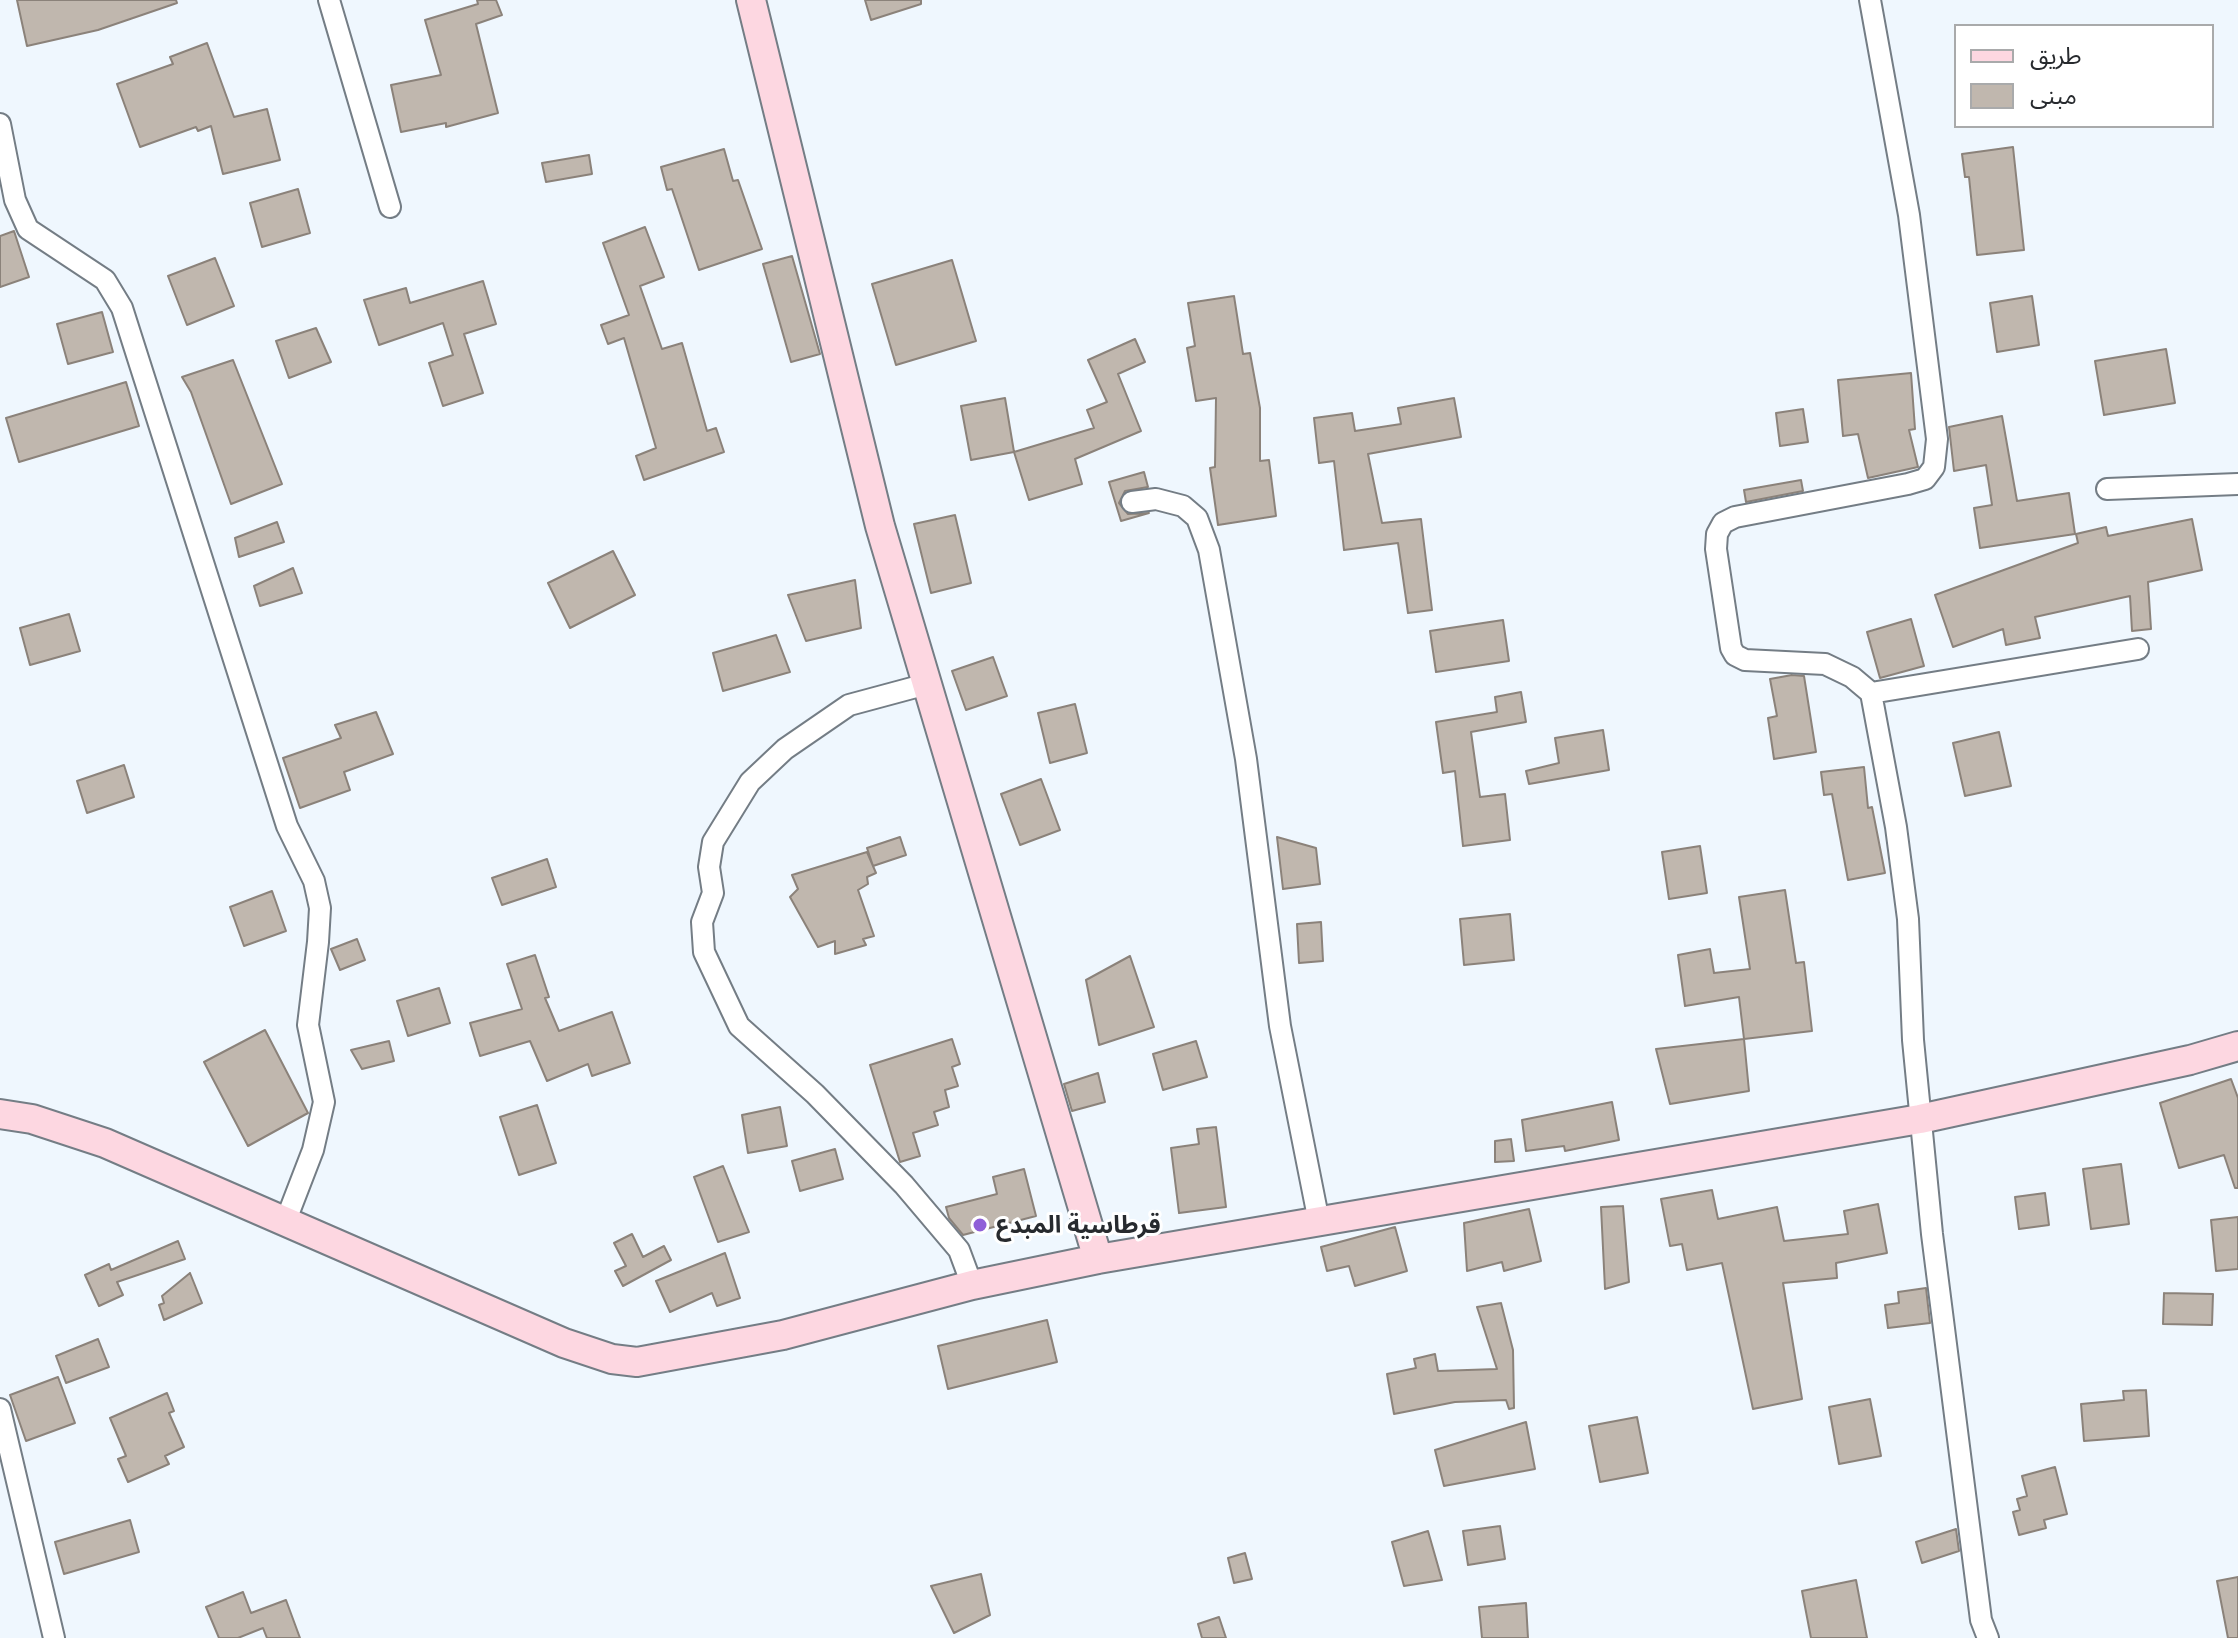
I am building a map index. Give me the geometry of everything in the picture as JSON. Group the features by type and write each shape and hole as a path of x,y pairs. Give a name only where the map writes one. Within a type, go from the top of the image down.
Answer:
{"street":[{"path":"329,0 390,207"},
{"path":"751,0 880,526 1098,1259"},
{"path":"1870,0 1909,215 1937,439 1934,467 1925,479 1908,484 1735,517 1723,523 1717,534 1716,549 1731,648 1735,655 1745,660 1825,664 1852,677 1871,693 1896,827 1908,919 1920,1119 1956,1437 1981,1620 1988,1638"},
{"path":"0,124 15,200 28,229 105,280 122,308 287,826 314,881 319,919 308,1025 324,1102 313,1150 286,1220"},
{"path":"2107,489 2238,484"},
{"path":"1132,502 1156,499 1183,506 1197,518 1209,550 1246,759 1280,1026 1319,1222"},
{"path":"1871,693 2138,649"},
{"path":"927,684 849,705 785,749 750,782 713,842 709,867 713,893 702,922 704,952 739,1026 858,1136 904,1185 959,1250 972,1285"},
{"path":"0,1114 32,1119 105,1143 564,1343 612,1359 637,1362 783,1335 972,1285 1098,1259 1920,1119 2190,1060 2238,1046"},
{"path":"0,1409 54,1638"}],"building":[{"path":"17,0 176,0 177,3 98,30 27,46"},
{"path":"477,0 496,0 502,15 476,24 498,113 446,127 446,123 401,132 391,85 441,75 425,20 478,4"},
{"path":"865,0 921,0 921,4 871,20"},
{"path":"207,43 234,117 267,109 280,160 223,174 211,126 198,131 196,127 140,147 117,84 173,64 170,57"},
{"path":"2013,147 2024,250 1977,255 1969,177 1965,177 1962,154"},
{"path":"724,149 733,181 738,180 762,249 699,270 672,189 667,190 661,167"},
{"path":"589,155 592,174 546,182 542,163"},
{"path":"298,189 310,233 262,247 250,203"},
{"path":"645,227 664,277 640,286 662,349 682,343 707,431 716,428 724,452 644,480 636,456 656,448 624,338 608,344 601,325 629,315 603,243"},
{"path":"14,231 29,277 0,287 0,236"},
{"path":"792,256 820,354 791,362 763,264"},
{"path":"215,258 234,306 187,325 168,276"},
{"path":"952,260 976,341 896,365 872,284"},
{"path":"483,281 496,324 464,334 483,393 443,406 429,363 453,355 443,323 379,345 364,300 406,288 410,303"},
{"path":"1234,296 1243,354 1250,353 1260,408 1260,461 1269,460 1276,516 1218,525 1210,468 1215,467 1216,398 1196,401 1187,348 1195,346 1188,303"},
{"path":"2032,296 2039,345 1997,352 1990,303"},
{"path":"102,312 113,352 68,364 57,324"},
{"path":"316,328 331,362 289,378 276,341"},
{"path":"1135,339 1145,362 1118,374 1141,431 1075,459 1082,484 1029,500 1014,452 1094,428 1087,410 1107,402 1088,360"},
{"path":"2166,349 2175,403 2104,415 2095,361"},
{"path":"233,360 282,484 231,504 191,392 182,377"},
{"path":"1911,373 1915,429 1909,430 1918,467 1868,478 1858,434 1843,436 1838,380"},
{"path":"126,382 139,426 19,462 6,418"},
{"path":"1005,398 1014,452 971,460 961,406"},
{"path":"1454,398 1461,437 1368,454 1382,523 1421,519 1432,610 1408,613 1398,543 1344,550 1334,461 1319,463 1314,418 1352,413 1355,431 1401,424 1398,408"},
{"path":"1803,409 1808,442 1780,446 1776,413"},
{"path":"2002,416 2017,501 2069,493 2075,534 1980,548 1974,508 1992,505 1986,465 1954,471 1949,427"},
{"path":"1144,472 1148,487 1125,491 1119,503 1128,514 1149,513 1121,521 1109,482"},
{"path":"1801,480 1803,491 1746,502 1744,490"},
{"path":"955,515 971,583 931,593 914,524"},
{"path":"2192,519 2202,570 2148,582 2151,629 2132,631 2130,596 2035,617 2040,638 2006,645 2003,629 1953,647 1935,595 2078,543 2076,534 2106,527 2108,536"},
{"path":"277,522 284,542 239,557 235,538"},
{"path":"613,551 635,595 570,628 548,583"},
{"path":"293,568 302,593 260,606 254,586"},
{"path":"855,580 861,628 806,641 788,595"},
{"path":"69,614 80,651 30,665 20,628"},
{"path":"1911,619 1924,666 1880,678 1867,632"},
{"path":"1503,620 1509,661 1436,672 1430,631"},
{"path":"776,635 790,672 723,691 713,653"},
{"path":"993,657 1007,696 966,710 952,671"},
{"path":"1804,676 1816,752 1774,759 1768,718 1777,716 1770,679"},
{"path":"1521,692 1526,722 1471,732 1480,797 1505,794 1510,840 1463,846 1455,771 1443,773 1436,722 1497,712 1495,697"},
{"path":"1075,704 1087,753 1050,763 1038,713"},
{"path":"376,712 393,754 344,772 350,790 300,808 283,758 341,738 335,725"},
{"path":"1603,730 1609,770 1529,784 1526,771 1559,763 1555,738"},
{"path":"1999,732 2011,786 1965,796 1953,743"},
{"path":"124,765 134,797 87,813 77,781"},
{"path":"1864,767 1868,808 1872,807 1885,873 1848,880 1832,794 1824,795 1821,772"},
{"path":"1041,779 1060,830 1020,845 1001,794"},
{"path":"900,837 906,855 873,866 867,848"},
{"path":"1277,837 1316,848 1320,884 1283,889"},
{"path":"1700,846 1707,893 1669,899 1662,852"},
{"path":"867,852 876,873 867,877 868,884 858,890 874,936 863,939 866,945 835,954 835,941 818,947 790,897 798,889 792,875"},
{"path":"547,859 556,887 502,905 492,878"},
{"path":"1785,890 1796,963 1804,962 1812,1031 1744,1039 1739,997 1685,1006 1678,955 1710,949 1714,973 1750,969 1739,897"},
{"path":"272,891 286,931 244,946 230,907"},
{"path":"1510,914 1514,960 1464,965 1460,919"},
{"path":"1321,922 1323,961 1299,963 1297,924"},
{"path":"357,939 365,960 340,970 331,949"},
{"path":"535,955 549,997 545,998 559,1031 612,1012 630,1063 592,1076 588,1064 547,1081 530,1041 480,1056 470,1023 522,1009 507,964"},
{"path":"1130,956 1154,1027 1099,1045 1086,980"},
{"path":"439,988 450,1023 408,1036 397,1001"},
{"path":"265,1030 308,1113 248,1146 204,1062"},
{"path":"952,1039 960,1064 952,1067 958,1086 945,1090 949,1107 934,1112 938,1125 913,1133 920,1156 900,1162 870,1065"},
{"path":"1744,1039 1749,1091 1670,1104 1656,1049"},
{"path":"389,1041 394,1061 362,1069 351,1050"},
{"path":"1196,1041 1207,1077 1163,1090 1153,1054"},
{"path":"1098,1073 1105,1102 1072,1111 1064,1084"},
{"path":"2231,1079 2238,1098 2238,1188 2235,1188 2224,1155 2179,1168 2160,1103"},
{"path":"1612,1102 1619,1140 1565,1151 1564,1146 1526,1151 1522,1120"},
{"path":"537,1105 556,1163 519,1175 500,1117"},
{"path":"780,1107 787,1146 748,1153 742,1115"},
{"path":"1216,1127 1226,1207 1179,1213 1171,1148 1199,1144 1197,1129"},
{"path":"1511,1139 1514,1161 1495,1162 1495,1141"},
{"path":"835,1149 843,1179 800,1191 792,1161"},
{"path":"2121,1164 2129,1224 2091,1229 2083,1169"},
{"path":"723,1166 749,1232 718,1242 694,1177"},
{"path":"1024,1169 1036,1216 963,1235 949,1218 946,1207 997,1194 993,1177"},
{"path":"1712,1190 1718,1219 1777,1207 1784,1241 1848,1234 1844,1211 1878,1204 1887,1253 1836,1263 1837,1278 1783,1283 1802,1399 1753,1409 1722,1263 1687,1270 1682,1244 1670,1246 1661,1199"},
{"path":"2045,1193 2049,1225 2019,1229 2015,1197"},
{"path":"1623,1206 1629,1282 1605,1289 1601,1207"},
{"path":"1529,1209 1541,1261 1504,1271 1502,1262 1467,1271 1464,1223"},
{"path":"2238,1217 2238,1269 2216,1271 2211,1220"},
{"path":"1395,1227 1407,1271 1355,1286 1349,1266 1327,1271 1321,1247"},
{"path":"632,1234 643,1257 664,1246 671,1260 623,1286 615,1271 626,1266 614,1243"},
{"path":"178,1241 185,1259 117,1282 123,1295 99,1306 85,1275 109,1264 111,1270"},
{"path":"725,1253 740,1298 717,1306 712,1293 670,1312 656,1281"},
{"path":"190,1273 202,1303 164,1320 159,1305 164,1303 162,1296"},
{"path":"1926,1288 1930,1323 1888,1328 1885,1305 1899,1303 1898,1292"},
{"path":"2164,1293 2213,1294 2212,1325 2163,1324"},
{"path":"1501,1303 1513,1350 1514,1408 1509,1409 1506,1400 1455,1402 1394,1414 1387,1374 1416,1368 1414,1359 1435,1354 1438,1371 1497,1369 1477,1307"},
{"path":"1047,1320 1057,1362 948,1389 938,1346"},
{"path":"98,1339 109,1367 66,1383 56,1356"},
{"path":"58,1377 75,1423 26,1441 10,1395"},
{"path":"2146,1390 2149,1436 2084,1441 2081,1404 2124,1400 2123,1391"},
{"path":"167,1393 174,1411 169,1413 184,1447 165,1456 169,1464 128,1482 118,1459 126,1456 110,1418"},
{"path":"1870,1399 1881,1456 1839,1464 1829,1407"},
{"path":"1637,1417 1648,1473 1600,1482 1589,1426"},
{"path":"1526,1422 1535,1469 1444,1486 1435,1450"},
{"path":"2055,1467 2067,1514 2044,1520 2046,1528 2019,1535 2013,1512 2020,1510 2017,1499 2027,1496 2022,1476"},
{"path":"130,1520 139,1552 64,1574 55,1542"},
{"path":"1500,1526 1505,1559 1468,1565 1463,1531"},
{"path":"1956,1529 1959,1551 1922,1563 1916,1542"},
{"path":"1428,1531 1442,1580 1404,1586 1392,1542"},
{"path":"1245,1553 1252,1579 1234,1583 1228,1558"},
{"path":"981,1574 990,1615 954,1633 931,1586"},
{"path":"2238,1577 2238,1638 2228,1638 2217,1581"},
{"path":"1856,1580 1867,1638 1811,1638 1802,1591"},
{"path":"243,1592 251,1613 286,1600 300,1638 267,1638 263,1628 238,1638 219,1638 206,1607"},
{"path":"1526,1603 1528,1638 1482,1638 1479,1607"},
{"path":"1219,1617 1226,1638 1202,1638 1198,1624"}],"place":[{"name":"قرطاسية المبدع","path":"980,1225"}]}
